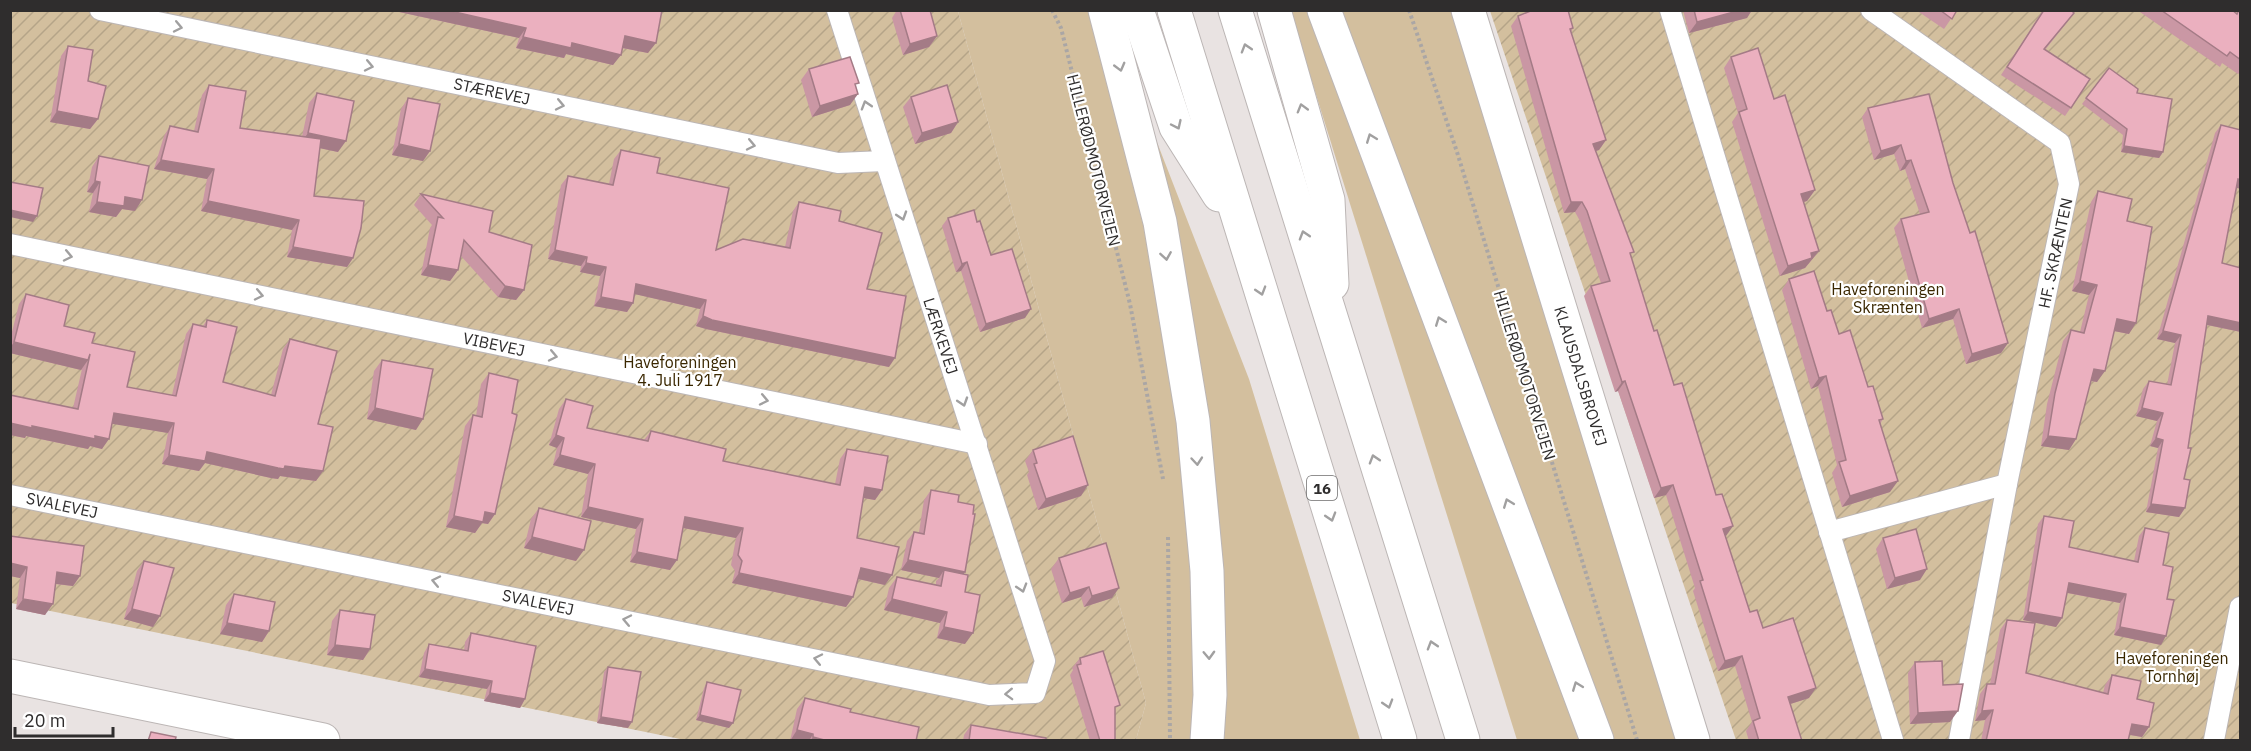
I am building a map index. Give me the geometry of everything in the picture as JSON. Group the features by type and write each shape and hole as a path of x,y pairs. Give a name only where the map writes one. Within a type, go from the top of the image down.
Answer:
{"main road":[{"path":"1105,10 1160,222 1193,421 1206,571 1210,695 1207,741"},
{"name":"16","path":"1137,10 1176,127 1244,235"},
{"name":"16","path":"1174,10 1400,741"},
{"path":"1235,10 1463,741"},
{"path":"1274,10 1328,200 1334,331"},
{"path":"1324,10 1597,741"},
{"name":"KLAUSDALSBROVEJ","path":"1468,10 1694,741"},
{"path":"10,676 230,731 323,741"}],"lane":[{"name":"STÆREVEJ","path":"100,10 838,163 884,161"},
{"name":"LÆRKEVEJ","path":"837,10 1045,662"},
{"path":"1670,10 1893,741"},
{"name":"HF. SKRÆNTEN","path":"1871,10 2060,143 2069,184 2007,484 1959,741"},
{"name":"VIBEVEJ","path":"10,244 977,444"},
{"path":"1829,532 2007,484"},
{"name":"SVALEVEJ","path":"10,495 989,694 1035,693 1045,662"},
{"path":"2214,741 2241,607"}],"path":[{"name":"HILLERØDMOTORVEJEN","path":"1052,10 1061,28 1130,304 1163,480"},
{"name":"HILLERØDMOTORVEJEN","path":"1409,10 1457,152 1637,741"},
{"path":"1168,528 1170,741"}],"green space":[{"name":"Haveforeningen 4. Juli 1917","path":"10,11 958,11 1146,703 1136,740 685,740 11,603"},
{"path":"958,11 1106,11 1249,379 1360,740 1136,740 1146,703"},
{"path":"1290,11 1460,11 1683,740 1517,740"},
{"name":"Haveforeningen Skrænten","path":"1490,11 2240,11 2240,740 1736,740"}],"building":[{"path":"446,10 662,10 656,43 625,36 621,55 572,43 571,48 523,37 526,28"},
{"path":"900,10 930,10 937,36 910,44"},
{"path":"1533,10 1568,10 1573,28 1570,29 1606,140 1593,144 1634,252 1630,253 1654,331 1657,330 1674,385 1682,383 1716,495 1722,494 1733,526 1723,529 1750,612 1757,610 1763,628 1793,618 1816,688 1788,697 1802,741 1759,741 1753,721 1760,718 1742,656 1725,661 1700,581 1703,580 1673,485 1661,488 1625,381 1622,382 1591,286 1610,281 1587,211 1582,202 1571,202 1518,16"},
{"path":"1694,10 1741,10 1697,22"},
{"path":"1940,10 1957,10 1952,19"},
{"path":"2044,10 2071,10 2074,13 2044,49 2090,79 2071,108 2007,67"},
{"path":"2161,10 2232,10 2237,14 2241,10 2241,60 2230,52 2227,56"},
{"path":"68,46 93,50 88,81 106,86 98,119 57,111"},
{"path":"1758,48 1774,99 1785,95 1815,190 1801,194 1819,251 1811,253 1812,258 1788,266 1739,112 1747,109 1731,57"},
{"path":"850,57 859,83 855,84 858,94 820,106 809,69"},
{"path":"2109,68 2138,89 2137,93 2172,99 2163,152 2124,146 2127,129 2086,98"},
{"path":"209,85 246,91 240,128 321,139 314,196 364,201 361,228 353,258 293,247 299,220 208,201 214,169 161,160 170,126 198,132"},
{"path":"947,85 958,122 922,133 911,97"},
{"path":"317,93 354,101 346,141 308,133"},
{"path":"1929,94 1953,183 1970,233 1975,231 2008,343 1972,354 1959,309 1929,319 1901,219 1929,212 1911,160 1906,161 1901,145 1881,151 1868,108"},
{"path":"408,98 440,104 430,151 399,144"},
{"path":"2221,125 2241,130 2241,180 2238,179 2222,263 2241,268 2241,323 2208,316 2188,448 2191,448 2184,479 2190,480 2185,508 2151,504 2163,440 2156,438 2163,413 2142,408 2149,381 2171,385 2181,335 2163,331"},
{"path":"621,150 660,158 657,173 729,188 716,250 743,239 790,248 799,202 841,211 839,221 882,233 867,289 906,296 895,358 712,320 703,316 706,300 636,284 633,303 601,297 606,267 586,263 587,257 555,250 568,176 613,185"},
{"path":"99,156 149,166 142,200 125,197 124,206 97,202 100,182 95,181"},
{"path":"10,182 43,188 37,216 10,210"},
{"path":"2098,191 2132,199 2127,221 2152,227 2136,323 2117,319 2105,371 2094,369 2076,439 2048,436 2055,393 2071,330 2084,333 2097,285 2080,281"},
{"path":"421,194 493,211 489,232 532,245 524,290 505,286 464,240 458,270 428,265 438,217 443,218"},
{"path":"974,210 991,255 1012,249 1031,309 986,324 967,262 962,264 948,218"},
{"path":"1814,271 1827,311 1831,310 1839,334 1850,330 1868,387 1873,386 1883,419 1879,420 1898,481 1850,496 1839,462 1846,460 1826,376 1819,378 1789,279"},
{"path":"26,294 69,305 64,326 95,333 92,343 135,352 127,387 176,396 193,324 206,327 207,320 237,327 223,382 275,396 290,339 337,351 318,424 333,427 323,471 285,466 284,469 207,452 205,461 169,455 174,423 114,413 109,439 95,436 95,439 10,423 10,395 78,409 90,354 88,360 14,342"},
{"path":"382,360 433,369 423,419 375,408"},
{"path":"489,373 518,380 512,413 517,415 495,514 485,512 483,522 454,516 473,415 482,417"},
{"path":"566,399 593,406 587,428 648,441 651,431 726,449 723,461 840,485 847,449 888,456 882,490 865,487 857,538 899,547 892,575 861,568 853,597 739,573 742,561 738,555 743,528 685,517 677,560 637,552 643,519 588,507 595,464 560,455 564,438 556,435"},
{"path":"1073,436 1088,485 1046,499 1034,464 1037,463 1033,450"},
{"path":"931,490 959,495 958,502 974,505 973,514 975,514 965,572 908,560 914,532 924,534"},
{"path":"539,508 591,521 584,550 532,537"},
{"path":"2044,516 2074,521 2069,547 2138,562 2145,528 2169,533 2163,565 2173,567 2167,599 2174,600 2166,636 2120,627 2126,594 2069,583 2062,618 2028,612"},
{"path":"1916,529 1927,569 1895,578 1883,538"},
{"path":"10,536 84,546 80,576 57,572 53,604 23,599 27,567 10,563"},
{"path":"1106,543 1119,588 1092,596 1089,587 1070,593 1059,558"},
{"path":"144,561 174,568 160,616 132,609"},
{"path":"944,570 968,575 965,592 980,595 973,633 944,627 947,612 892,599 897,577 941,586"},
{"path":"234,594 275,602 269,631 227,623"},
{"path":"340,610 375,615 370,649 335,645"},
{"path":"2007,620 2035,623 2026,673 2108,694 2112,675 2141,681 2137,699 2154,703 2149,727 2132,724 2128,741 1986,741 1993,710 1982,711 1987,684 1995,684"},
{"path":"471,633 536,646 525,699 490,693 492,681 425,669 429,644 468,651"},
{"path":"1103,651 1120,705 1115,707 1115,741 1100,741 1077,665 1081,664 1080,658"},
{"path":"1942,661 1943,685 1963,684 1958,711 1918,713 1915,662"},
{"path":"608,667 641,672 632,722 601,717"},
{"path":"707,682 741,690 733,723 700,715"},
{"path":"805,698 851,709 850,712 919,727 916,741 828,741 813,737 813,734 797,730"},
{"path":"971,725 1046,738 1046,741 969,741"},
{"path":"151,732 176,737 175,741 148,741"}],"park label":[{"name":"Haveforeningen Tornhøj","path":"2172,667"}]}
